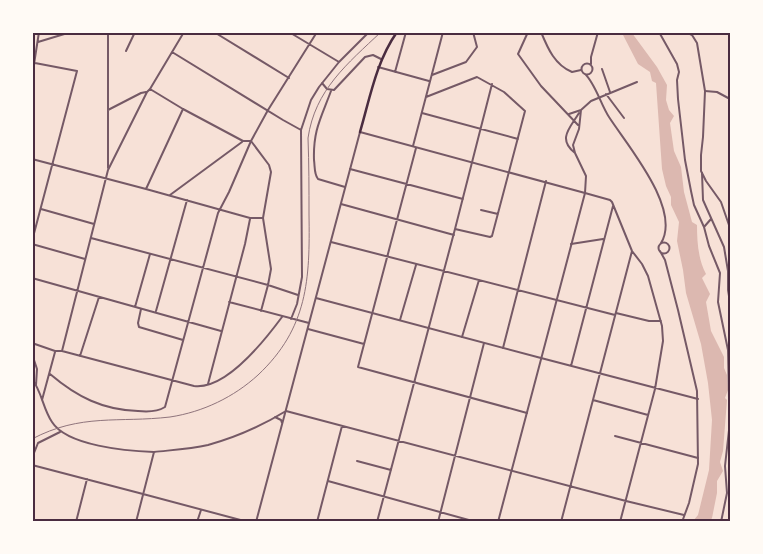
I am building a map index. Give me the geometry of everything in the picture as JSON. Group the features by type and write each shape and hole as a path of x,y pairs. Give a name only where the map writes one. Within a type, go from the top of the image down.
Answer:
{"main road":[{"path":"360,132 378,67 397,32"}],"street":[{"path":"32,77 39,32"},
{"path":"38,42 71,32"},
{"path":"62,351 108,170 108,32"},
{"path":"126,51 135,33 131,32"},
{"path":"108,110 150,90 184,32"},
{"path":"214,32 289,78"},
{"path":"290,32 339,62"},
{"path":"50,374 79,396 108,408 123,411 163,409 166,405 173,380 219,209 268,110 317,32"},
{"path":"291,319 299,295 302,277 301,130 311,100 322,83 339,62 369,32"},
{"path":"443,32 358,368 527,412"},
{"path":"432,76 466,62 478,47 474,32"},
{"path":"528,32 518,54 541,86 580,126"},
{"path":"541,32 551,55 558,62 572,72 581,70"},
{"path":"591,80 591,57 598,32"},
{"path":"659,32 673,56 679,72 677,80 678,99 685,160 694,205 720,273 718,302 728,350 729,430 726,466 727,493 721,522"},
{"path":"686,32 694,37 698,46 705,91 703,137 700,155 703,200 724,247 730,302"},
{"path":"395,72 406,33"},
{"path":"172,52 301,130"},
{"path":"345,187 318,179 315,175 314,148 316,130 331,91 336,89 365,58 374,55 381,59"},
{"path":"581,70 582,65 591,57"},
{"path":"35,63 76,70 32,243 85,259"},
{"path":"585,63 592,66"},
{"path":"378,67 430,81"},
{"path":"602,69 610,92"},
{"path":"581,70 591,80 609,118 659,195 665,217 664,237 659,248 665,260 698,399 698,458 691,497 682,522"},
{"path":"585,74 592,71"},
{"path":"426,97 474,77 480,77 508,95 525,111 491,237 455,229"},
{"path":"575,153 566,145 566,140 568,130 582,110 598,97 636,82"},
{"path":"322,83 326,89 331,91"},
{"path":"377,522 454,235 492,84"},
{"path":"150,90 243,141 251,141"},
{"path":"705,91 716,92 730,99"},
{"path":"108,170 146,92"},
{"path":"606,94 624,118"},
{"path":"146,189 183,109"},
{"path":"568,114 582,110"},
{"path":"498,522 585,193 586,176 575,153 573,142 580,126 582,110"},
{"path":"422,114 518,139"},
{"path":"256,522 360,132 610,200 632,251 646,271 660,321 663,348 655,389 620,522"},
{"path":"170,195 243,141"},
{"path":"251,141 270,168 263,218 271,262 268,285 261,311"},
{"path":"32,159 250,218 263,218"},
{"path":"350,169 463,199"},
{"path":"702,171 706,181 721,202 730,228"},
{"path":"503,348 546,182"},
{"path":"156,312 187,200"},
{"path":"341,204 454,235"},
{"path":"571,366 613,205"},
{"path":"41,210 94,224"},
{"path":"482,210 498,214"},
{"path":"208,384 250,218"},
{"path":"704,227 711,218"},
{"path":"32,224 36,226"},
{"path":"664,237 670,246 665,260"},
{"path":"91,238 299,295"},
{"path":"571,244 604,238"},
{"path":"331,242 556,301 649,321 660,321"},
{"path":"661,244 668,243"},
{"path":"561,522 632,251"},
{"path":"660,251 668,252"},
{"path":"135,307 150,254"},
{"path":"400,320 416,264"},
{"path":"32,278 221,331"},
{"path":"462,337 479,280"},
{"path":"80,356 98,297"},
{"path":"316,298 698,399"},
{"path":"229,302 309,324"},
{"path":"142,308 138,323 139,327 183,340"},
{"path":"32,343 55,351 62,351 198,386 208,384 222,377 245,361 282,318"},
{"path":"308,329 364,344"},
{"path":"438,522 484,343"},
{"path":"42,400 55,351"},
{"path":"32,354 37,370 36,385"},
{"path":"32,379 51,421 60,432 102,446 122,450 154,452 206,445 234,436 286,411 684,515"},
{"path":"593,400 648,415"},
{"path":"275,417 281,420 282,424"},
{"path":"317,522 342,426"},
{"path":"32,458 38,443 60,432"},
{"path":"615,436 698,458"},
{"path":"136,522 154,452"},
{"path":"357,461 391,470"},
{"path":"32,465 248,522"},
{"path":"76,522 87,479"},
{"path":"328,482 476,522"},
{"path":"197,522 201,510"}],"shaded area":[{"path":"622,33 632,33 657,67 667,85 666,100 669,110 674,116 670,123 674,151 681,167 684,192 692,222 697,225 700,256 706,274 702,278 710,294 706,302 711,331 724,357 728,390 725,398 727,400 723,451 720,462 723,471 717,481 717,493 710,521 693,521 698,515 709,470 712,420 701,344 686,293 677,241 679,222 671,205 671,197 662,169 656,83 652,81 650,72 638,64"}],"railway":[{"path":"32,439 67,425 100,420 170,417 206,407 228,397 249,383 275,357 287,339 303,301 309,238 308,138 312,121 325,92 334,79 381,32"}]}
